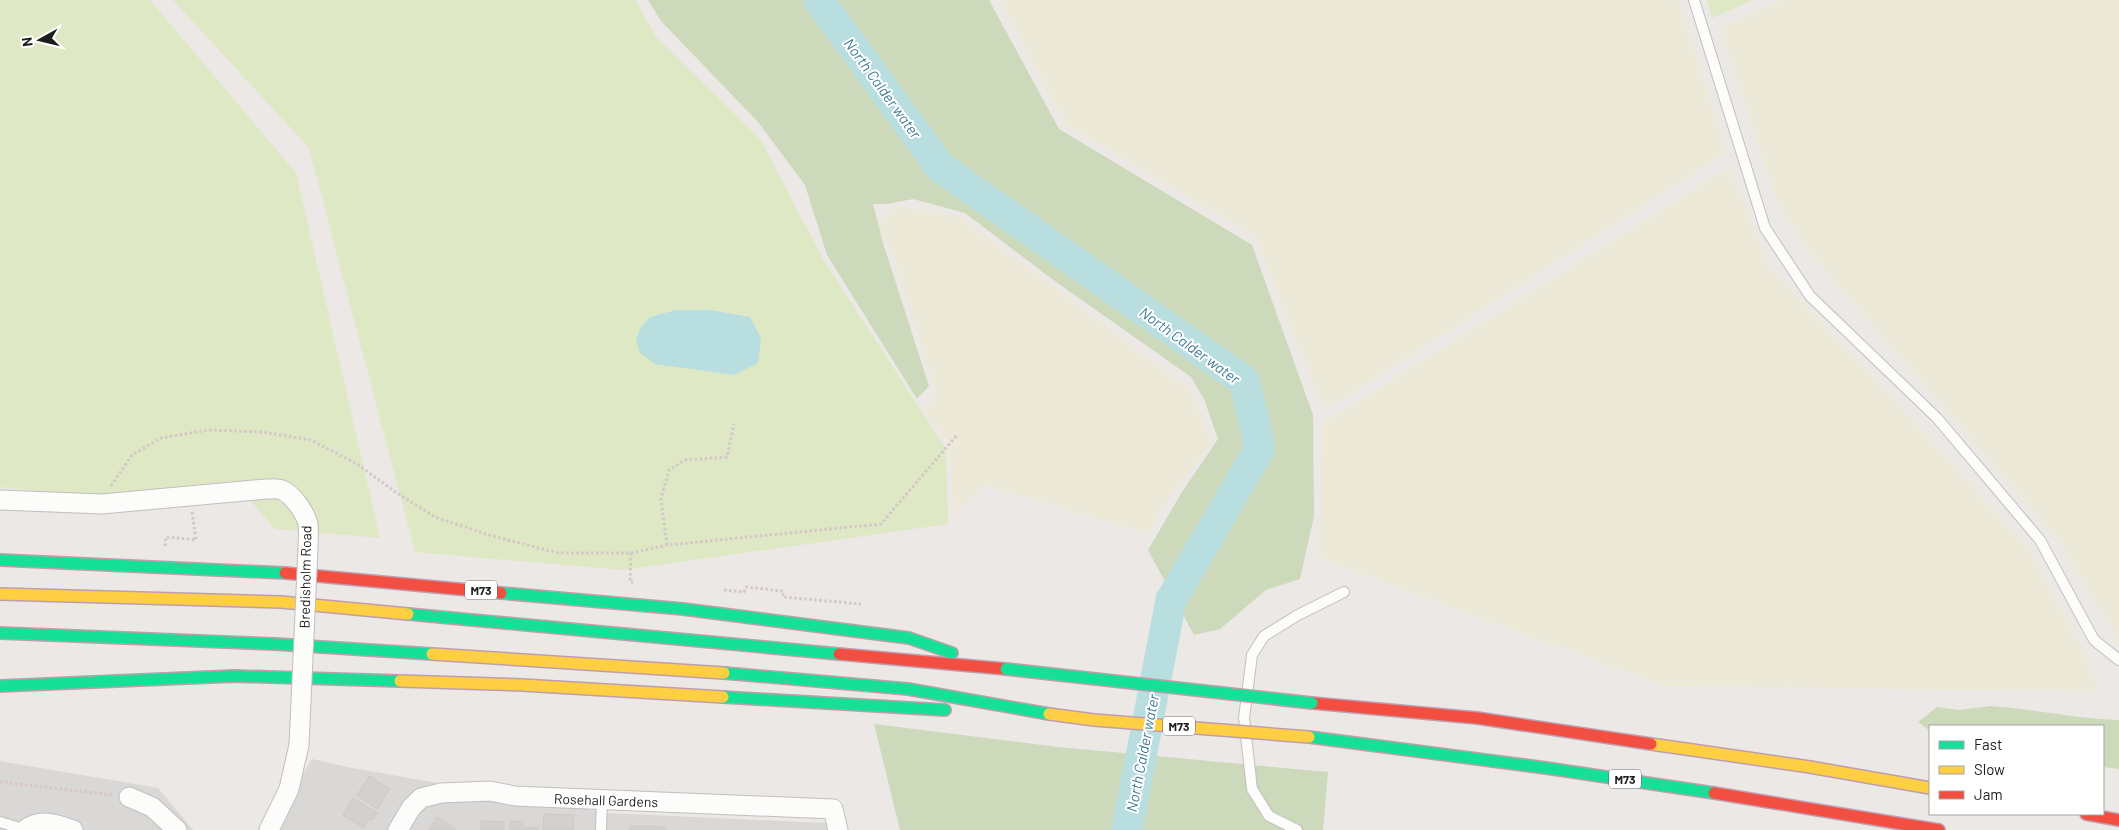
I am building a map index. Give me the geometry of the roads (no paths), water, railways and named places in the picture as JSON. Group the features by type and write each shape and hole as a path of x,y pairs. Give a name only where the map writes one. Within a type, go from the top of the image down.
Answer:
{"highway":[{"name":"M73","path":"0,560 281,573 682,609 909,638 957,659 984,666 1312,703 1477,718 1810,767 1929,788"},
{"name":"M73","path":"0,594 281,602 957,659"},
{"name":"M73","path":"0,633 203,640 560,661 767,676 908,689 1094,720 1309,737 1439,752 1654,783 1939,830"},
{"path":"369,662 560,661"},
{"path":"290,664 310,663"},
{"path":"0,682 86,673 251,665"},
{"path":"0,686 234,676 522,685 963,711 1049,714"},
{"path":"2092,815 2119,820"}],"street":[{"name":"Bredisholm Road","path":"0,500 102,504 266,489 282,490 298,504 308,524 299,745 290,790 269,830"},
{"name":"Rosehall Gardens","path":"398,830 411,808 421,798 441,793 490,791 515,796 833,809 838,830"},
{"path":"130,797 152,806 177,830"},
{"path":"25,830 34,824 43,822 73,830"}],"lane":[{"path":"1694,0 1765,228 1810,296 1937,418 2040,540 2094,640 2119,660"},
{"path":"1297,830 1269,816 1252,789 1244,718 1252,654 1264,636 1298,615 1344,592"},
{"path":"601,830 602,800"},
{"path":"0,822 25,830"}],"water":[{"path":"676,310 710,310 750,317 761,338 758,363 734,375 655,364 640,353 636,339 641,327 650,317"}],"waterway":[{"name":"North Calder water","path":"819,0 940,167 1244,381 1260,448 1171,600 1127,830"}]}
